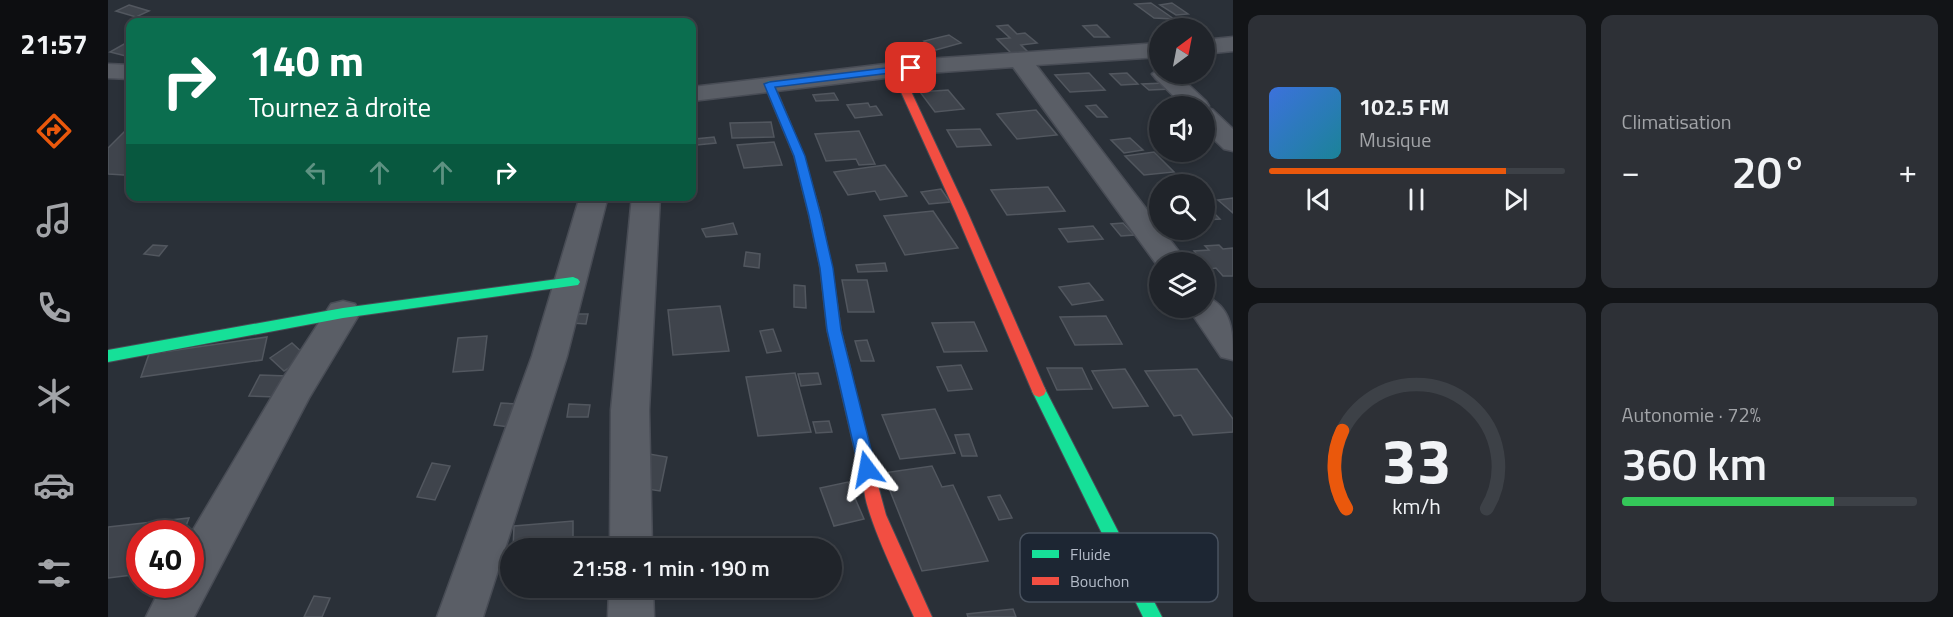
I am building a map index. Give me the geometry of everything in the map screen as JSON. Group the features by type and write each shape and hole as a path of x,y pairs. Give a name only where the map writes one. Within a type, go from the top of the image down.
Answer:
{"street":[{"path":"1215,46 1233,44"},
{"path":"696,93 896,70 1149,51"},
{"path":"1020,60 1164,252"},
{"path":"896,70 961,211 1029,371 1111,533"},
{"path":"108,71 126,72"},
{"path":"769,84 799,156 815,216 826,268 834,330 878,515 923,617"},
{"path":"1174,84 1187,96"},
{"path":"1215,125 1233,143"},
{"path":"460,617 525,437 573,282 593,201"},
{"path":"631,538 630,410 646,201"},
{"path":"112,359 343,313 573,282"},
{"path":"204,553 296,388 343,313"},
{"path":"1211,318 1233,347"},
{"path":"169,617 180,598"},
{"path":"631,598 631,617"},
{"path":"1145,602 1153,617"}],"building":[{"path":"1151,3 1173,18 1154,18 1135,4"},
{"path":"1172,3 1188,14 1176,15 1160,5"},
{"path":"129,5 149,11 136,17 116,11"},
{"path":"1008,25 1017,34 1025,33 1037,43 1021,45 1029,53 1013,55 997,39 1010,38 997,26"},
{"path":"1097,25 1109,37 1094,37 1083,26"},
{"path":"949,35 961,43 936,50 924,41"},
{"path":"124,44 126,45 126,56 110,52"},
{"path":"1089,73 1105,90 1070,92 1055,75"},
{"path":"1127,73 1138,84 1121,85 1110,74"},
{"path":"1142,84 1166,84 1171,89 1149,90"},
{"path":"948,90 964,109 935,112 920,92"},
{"path":"834,93 838,100 816,101 813,95"},
{"path":"868,103 870,107 876,106 882,115 855,118 847,105"},
{"path":"1096,105 1107,117 1097,117 1086,106"},
{"path":"1036,110 1057,135 1017,139 997,114"},
{"path":"771,122 774,137 732,138 730,123"},
{"path":"980,129 991,145 957,147 947,130"},
{"path":"126,130 126,173 124,175 108,174 108,148"},
{"path":"859,131 875,164 859,165 856,159 826,161 815,134"},
{"path":"714,137 716,143 697,145 696,139"},
{"path":"1130,138 1143,150 1124,153 1111,140"},
{"path":"774,142 782,165 744,168 737,145"},
{"path":"1149,153 1149,162 1164,162 1174,172 1144,175 1125,156"},
{"path":"885,165 907,196 880,200 875,191 848,195 834,172"},
{"path":"1048,187 1065,211 1007,215 991,190"},
{"path":"941,189 950,202 929,204 921,192"},
{"path":"1233,198 1233,213 1218,200"},
{"path":"933,211 958,248 905,255 884,216"},
{"path":"733,223 737,234 706,237 702,229"},
{"path":"1123,223 1134,235 1121,236 1111,224"},
{"path":"1093,226 1103,239 1068,242 1059,229"},
{"path":"153,245 167,246 159,256 144,254"},
{"path":"1219,245 1223,249 1233,248 1233,276 1223,276 1215,268 1215,252 1194,251 1209,250 1205,246"},
{"path":"746,252 760,254 759,268 744,266"},
{"path":"885,263 887,271 858,272 856,265"},
{"path":"842,280 867,280 874,312 848,312"},
{"path":"1089,283 1103,300 1072,305 1059,287"},
{"path":"794,285 805,286 806,308 794,307"},
{"path":"720,306 729,351 673,355 668,310"},
{"path":"574,314 588,314 586,324 572,323"},
{"path":"1106,316 1122,344 1075,345 1060,317"},
{"path":"974,322 987,351 944,352 932,323"},
{"path":"773,329 781,351 767,353 760,331"},
{"path":"487,336 483,370 453,372 458,338"},
{"path":"267,337 262,360 141,377 149,354"},
{"path":"867,340 874,361 861,361 855,341"},
{"path":"292,343 306,356 284,371 270,358"},
{"path":"961,365 972,389 948,391 937,367"},
{"path":"1047,368 1082,368 1092,389 1057,390"},
{"path":"1125,369 1148,406 1113,408 1092,371"},
{"path":"1197,369 1233,419 1233,432 1193,435 1181,415 1174,416 1145,371"},
{"path":"795,373 811,432 758,436 746,377"},
{"path":"818,373 821,384 801,386 798,374"},
{"path":"260,375 287,376 277,397 249,396"},
{"path":"501,403 518,404 511,427 494,425"},
{"path":"569,404 590,405 588,417 567,417"},
{"path":"935,409 955,453 900,459 882,415"},
{"path":"829,421 832,432 816,433 813,422"},
{"path":"969,434 977,456 962,456 955,435"},
{"path":"649,454 667,457 660,491 640,488"},
{"path":"432,463 450,466 435,500 417,497"},
{"path":"932,466 942,487 953,485 988,561 922,571 883,473"},
{"path":"848,482 864,519 834,526 820,488"},
{"path":"1000,495 1012,518 999,520 988,497"},
{"path":"573,521 573,538 513,538 514,526"},
{"path":"126,525 126,576 108,578 108,527"},
{"path":"314,596 330,598 322,617 304,617"},
{"path":"1013,609 1016,617 968,617 967,614"}],"traffic: fast":[{"path":"769,84 799,156 815,216 826,268 834,330 871,487"},
{"path":"108,356 343,313 573,282"},
{"path":"1039,391 1111,533"},
{"path":"1145,602 1153,617"}],"traffic: jam":[{"path":"896,70 961,211 1039,391"},
{"path":"871,487 878,515 923,617"}],"route":[{"path":"867,469 834,330 826,268 815,216 799,156 769,84 911,68"}]}
